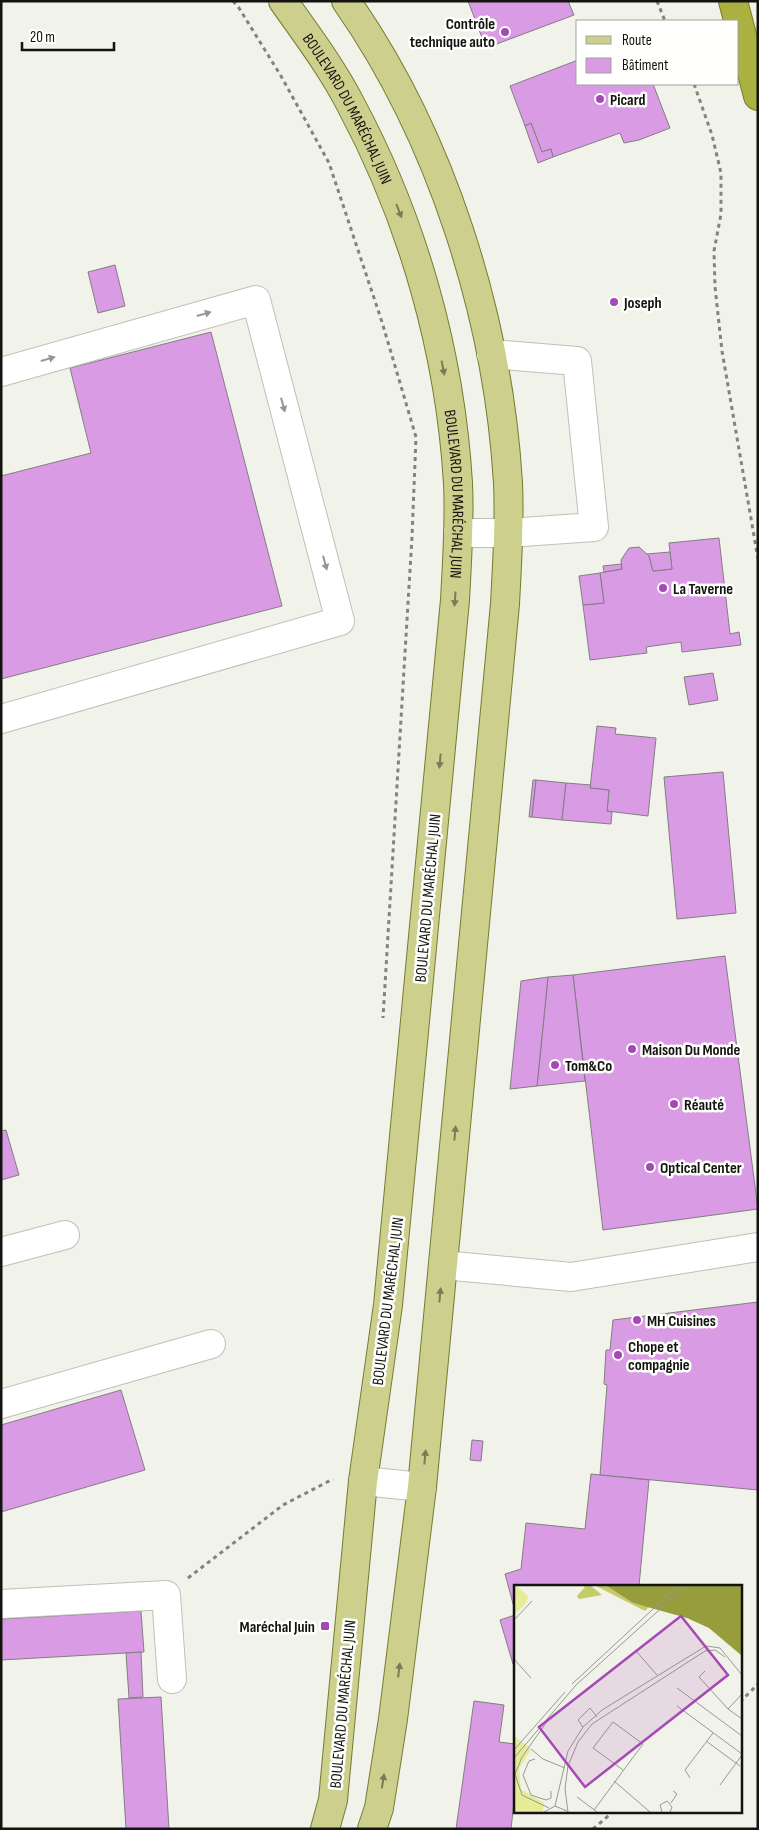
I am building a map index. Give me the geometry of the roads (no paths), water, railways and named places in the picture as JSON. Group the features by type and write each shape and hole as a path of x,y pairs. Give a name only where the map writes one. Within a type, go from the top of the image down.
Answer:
{"highway":[{"path":"733,1 738,20"},
{"path":"739,24 758,96"}],"main road":[{"name":"BOULEVARD DU MARÉCHAL JUIN","path":"282,1 321,54 351,104 401,215 436,329 447,389 458,485 455,600 389,1296 352,1478 333,1800 326,1829"},
{"path":"346,1 397,84 418,128 439,180 475,282 497,388 508,483 508,533 504,614 422,1486 393,1719 378,1808 372,1829"}],"lane":[{"path":"1,372 256,300 340,621 1,719"},
{"path":"458,533 508,533 594,527 577,361 491,354"},
{"path":"1,1252 65,1235"},
{"path":"443,1265 571,1277 758,1248"},
{"path":"1,1404 212,1344"},
{"path":"352,1478 422,1486"},
{"path":"1,1604 166,1595 172,1679"}],"place":[{"name":"Contrôle technique auto","path":"505,32"},
{"name":"Picard","path":"600,99"},
{"name":"Joseph","path":"614,302"},
{"name":"La Taverne","path":"663,588"},
{"name":"Maison Du Monde","path":"632,1049"},
{"name":"Tom&Co","path":"555,1065"},
{"name":"Réauté","path":"674,1104"},
{"name":"Optical Center","path":"650,1167"},
{"name":"MH Cuisines","path":"637,1320"},
{"name":"Chope et compagnie","path":"618,1355"},
{"name":"Maréchal Juin","path":"325,1626"}]}
